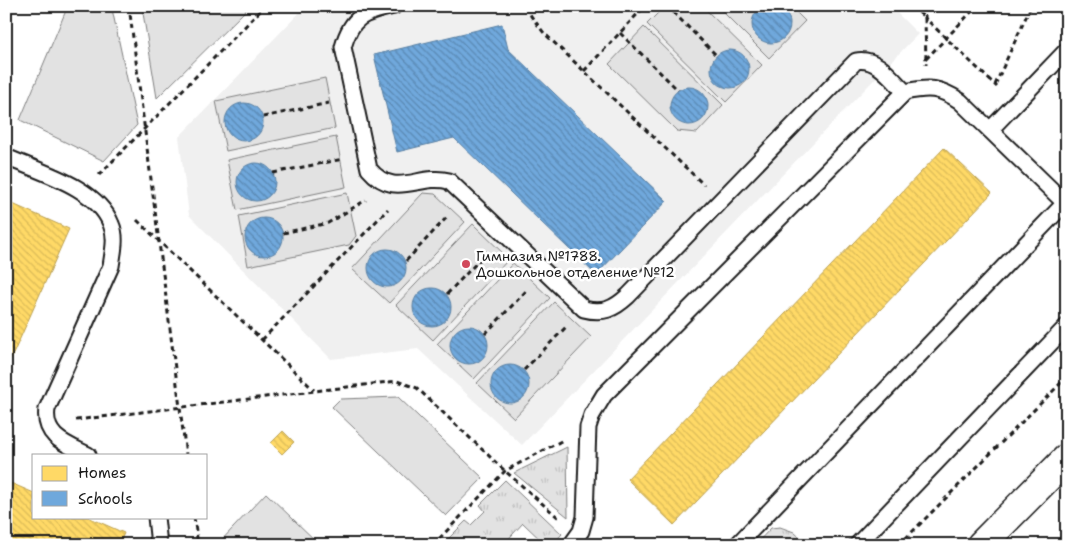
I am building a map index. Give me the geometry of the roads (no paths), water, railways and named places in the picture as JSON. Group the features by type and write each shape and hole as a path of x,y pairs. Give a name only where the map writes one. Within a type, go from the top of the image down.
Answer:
{"street":[{"path":"981,545 1067,458"}],"lane":[{"path":"394,6 369,12 356,19 348,29 343,47 369,169 384,182 401,185 440,179 449,181 584,308 595,312 607,311 617,306 856,61 874,62 905,92"},
{"path":"990,130 1067,50"},
{"path":"575,540 585,517 587,438 592,415 604,394 905,92 926,87 946,92 960,101 1066,203 737,545"},
{"path":"6,157 89,194 103,208 112,225 114,241 111,266 47,409 47,424 56,439 86,454"},
{"path":"857,545 1067,326"},
{"path":"156,518 159,545"}],"place":[{"name":"Гимназия №1788. Дошкольное отделение №12","path":"466,264"}]}
